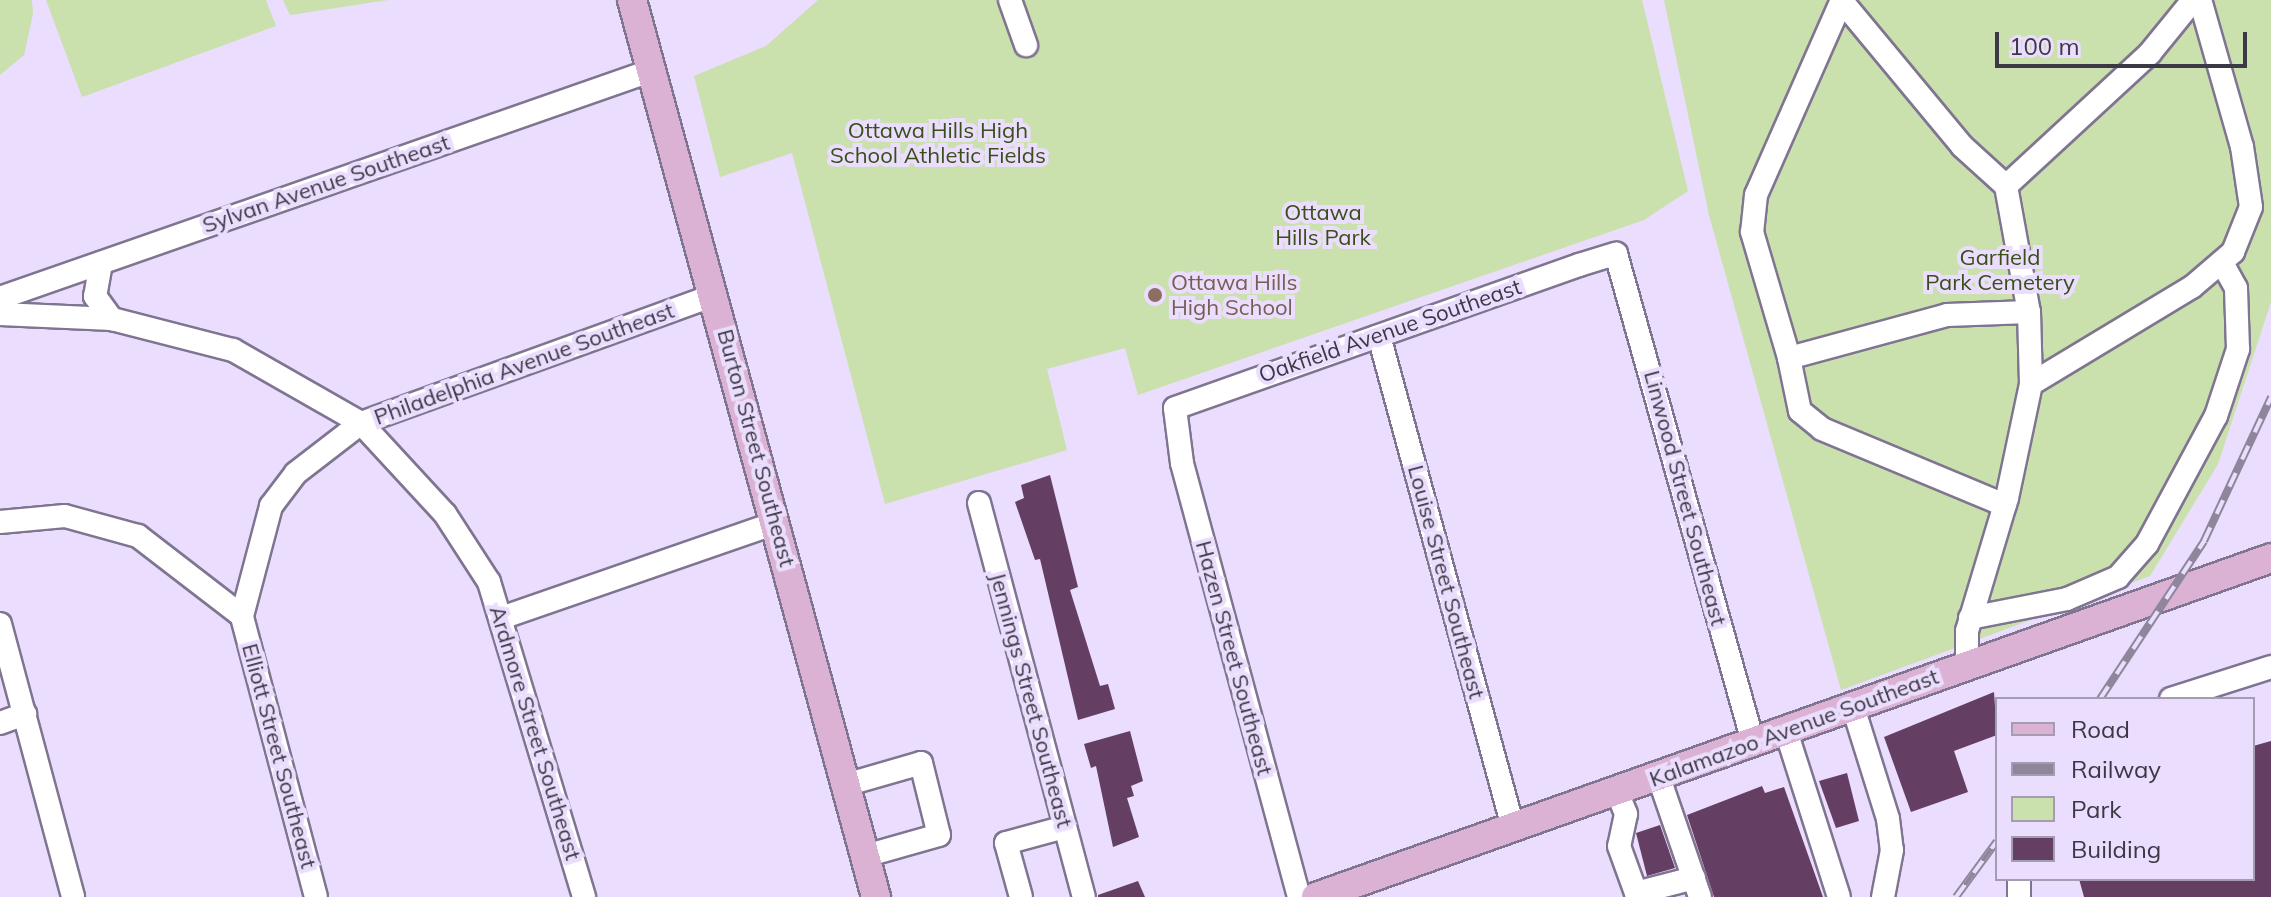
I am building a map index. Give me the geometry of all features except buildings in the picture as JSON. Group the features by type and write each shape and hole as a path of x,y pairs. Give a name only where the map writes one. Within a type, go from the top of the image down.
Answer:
{"main road":[{"name":"Burton Street Southeast","path":"632,0 715,295 875,897"},
{"name":"Kalamazoo Avenue Southeast","path":"1316,897 2271,558"}],"street":[{"path":"1010,0 1026,45"},
{"path":"1967,666 1970,618 2005,505 2031,384 2029,312 2006,186 1962,146 1842,0 1756,195 1752,232 1789,358 1800,411 1822,429 2005,505"},
{"path":"2006,186 2150,53 2193,0"},
{"path":"2031,384 2222,263 2251,207 2242,147 2200,0"},
{"name":"Sylvan Avenue Southeast","path":"0,298 653,70"},
{"name":"Oakfield Avenue Southeast","path":"1173,418 1175,408 1206,394 1616,254"},
{"name":"Linwood Street Southeast","path":"1616,254 1753,742"},
{"path":"101,263 93,280 95,296 112,319"},
{"path":"1970,618 2067,599 2118,577 2147,544 2216,416 2238,349 2236,288 2222,263"},
{"name":"Philadelphia Avenue Southeast","path":"242,616 271,506 296,473 361,423 715,295"},
{"path":"1789,358 1947,315 2029,312"},
{"name":"Ardmore Street Southeast","path":"0,314 112,319 233,350 361,423 445,514 504,617 584,897"},
{"name":"Louise Street Southeast","path":"1379,336 1513,827"},
{"name":"Hazen Street Southeast","path":"1173,418 1299,897"},
{"name":"Jennings Street Southeast","path":"979,503 1084,897"},
{"path":"0,522 65,516 138,536 242,616"},
{"path":"504,617 775,523"},
{"name":"Elliott Street Southeast","path":"242,616 316,897"},
{"path":"0,624 73,897"},
{"path":"2177,697 2271,667"},
{"path":"1853,707 1888,819 1892,850 1883,897"},
{"path":"0,723 25,714"},
{"path":"1786,731 1839,897"},
{"path":"845,785 921,763 939,835 865,856"},
{"path":"1616,790 1626,814 1619,846 1636,893 1697,888 1658,775"},
{"path":"1021,897 1006,843 1065,827"}],"green space":[{"path":"0,0 32,0 33,14 24,55 0,75"},
{"path":"46,0 266,0 276,26 82,97"},
{"path":"283,0 388,0 290,15"},
{"name":"Ottawa Hills High School Athletic Fields","path":"818,0 1642,0 1688,191 1644,220 1138,395 1125,348 1047,369 1067,450 885,504 792,153 720,177 694,76 766,46"},
{"name":"Garfield Park Cemetery","path":"1664,0 2271,0 2271,302 2218,464 2150,576 1841,690 1709,215"}],"railway":[{"path":"2101,697 2204,541 2271,397"},
{"path":"1956,897 1995,844"}],"place":[{"name":"Ottawa Hills High School","path":"1155,295"}],"park label":[{"name":"Ottawa Hills Park","path":"1323,224"}]}
